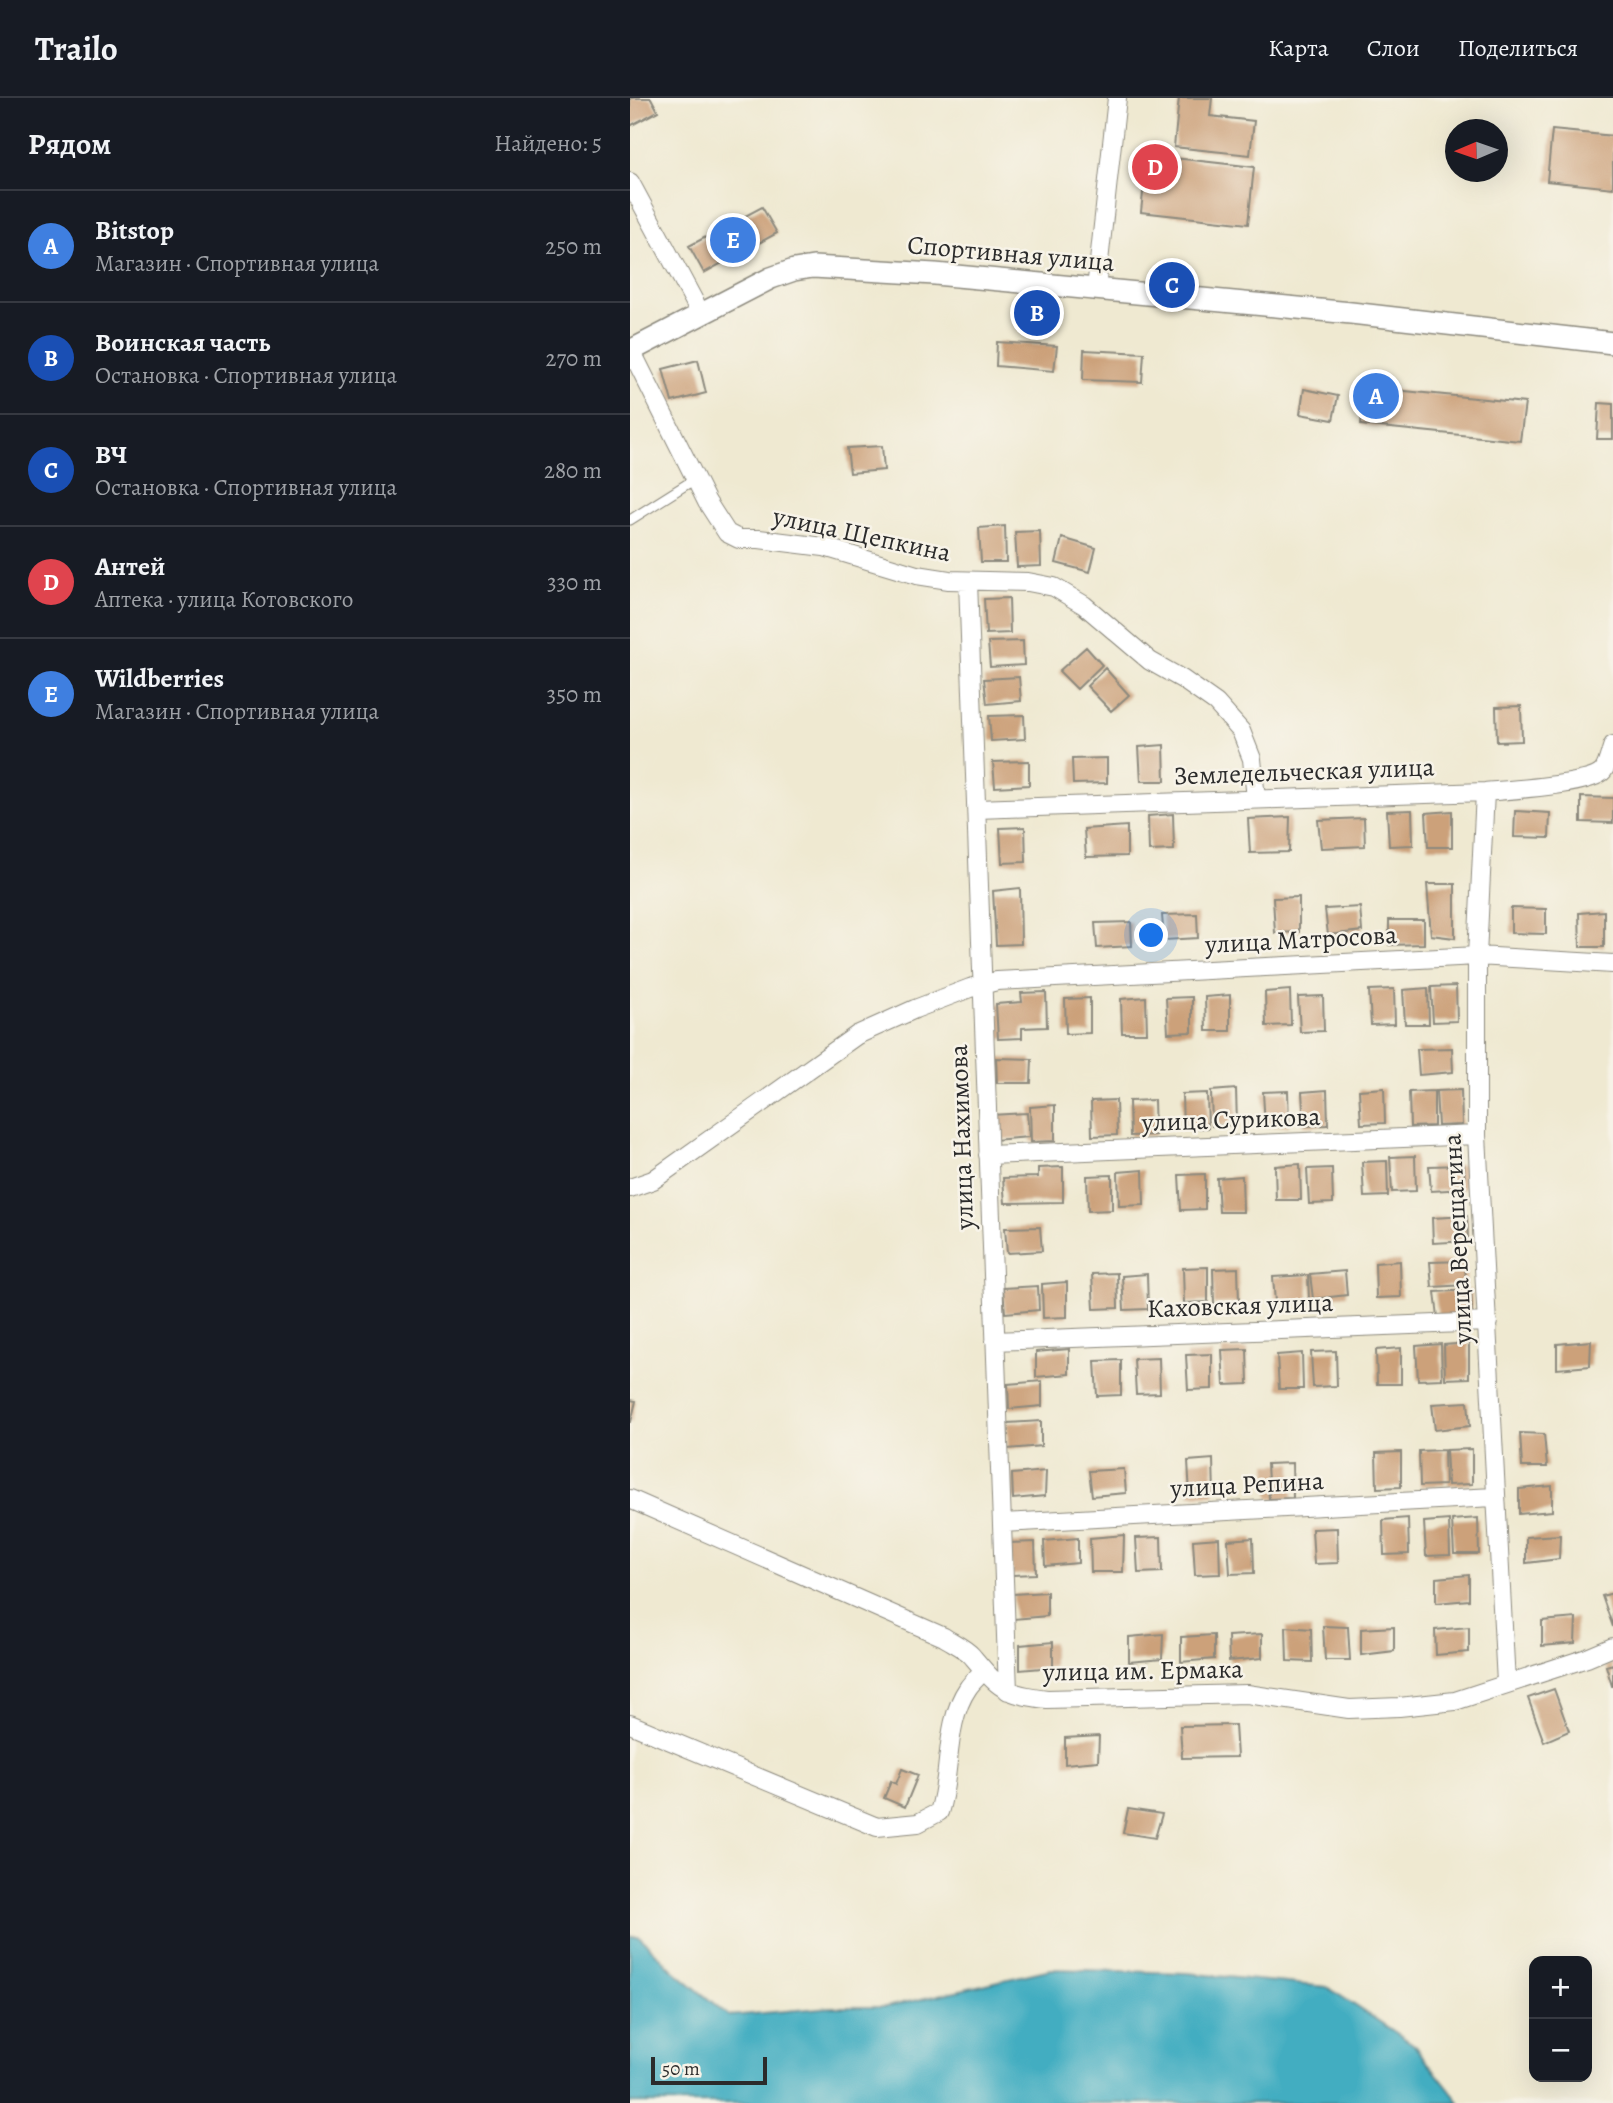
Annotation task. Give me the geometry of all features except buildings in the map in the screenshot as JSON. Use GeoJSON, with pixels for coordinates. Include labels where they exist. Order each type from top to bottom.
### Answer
{"type":"FeatureCollection","features":[{"type":"Feature","properties":{"kind":"street"},"geometry":{"type":"LineString","coordinates":[[1096,289],[1117,98]]}},
{"type":"Feature","properties":{"kind":"street"},"geometry":{"type":"LineString","coordinates":[[630,182],[701,314]]}},
{"type":"Feature","properties":{"kind":"street","name":"Спортивная улица"},"geometry":{"type":"LineString","coordinates":[[631,350],[771,278],[813,267],[935,274],[1351,313],[1613,343]]}},
{"type":"Feature","properties":{"kind":"street","name":"улица Щепкина"},"geometry":{"type":"LineString","coordinates":[[631,350],[707,502],[727,533],[739,539],[824,547],[917,575],[968,581],[1028,582],[1054,587],[1084,605],[1150,661],[1182,678],[1216,704],[1241,731],[1252,759],[1256,799]]}},
{"type":"Feature","properties":{"kind":"street","name":"улица Нахимова"},"geometry":{"type":"LineString","coordinates":[[968,581],[1008,1691]]}},
{"type":"Feature","properties":{"kind":"street","name":"Земледельческая улица"},"geometry":{"type":"LineString","coordinates":[[977,809],[1485,792],[1537,787],[1592,778],[1603,771],[1613,745]]}},
{"type":"Feature","properties":{"kind":"street","name":"улица Верещагина"},"geometry":{"type":"LineString","coordinates":[[1485,792],[1477,956],[1477,1135],[1488,1322],[1494,1497],[1506,1683]]}},
{"type":"Feature","properties":{"kind":"street","name":"улица Матросова"},"geometry":{"type":"LineString","coordinates":[[630,1188],[653,1180],[857,1035],[915,1009],[997,981],[1477,956],[1613,964]]}},
{"type":"Feature","properties":{"kind":"street","name":"улица Сурикова"},"geometry":{"type":"LineString","coordinates":[[988,1155],[1477,1135]]}},
{"type":"Feature","properties":{"kind":"street","name":"Каховская улица"},"geometry":{"type":"LineString","coordinates":[[995,1341],[1488,1322]]}},
{"type":"Feature","properties":{"kind":"street","name":"улица Репина"},"geometry":{"type":"LineString","coordinates":[[1002,1523],[1494,1497]]}},
{"type":"Feature","properties":{"kind":"street","name":"улица им. Ермака"},"geometry":{"type":"LineString","coordinates":[[630,1499],[944,1637],[971,1655],[992,1681],[1008,1691],[1027,1697],[1046,1699],[1247,1693],[1349,1709],[1455,1701],[1613,1647]]}},
{"type":"Feature","properties":{"kind":"street"},"geometry":{"type":"LineString","coordinates":[[630,1724],[877,1826],[918,1823],[939,1812],[960,1705],[968,1688],[983,1671]]}},
{"type":"Feature","properties":{"kind":"lane"},"geometry":{"type":"LineString","coordinates":[[630,520],[695,479]]}},
{"type":"Feature","properties":{"kind":"water"},"geometry":{"type":"Polygon","coordinates":[[[630,1936],[639,1936],[673,1970],[729,2016],[832,2007],[887,2007],[1051,1969],[1187,1973],[1327,1987],[1413,2044],[1460,2103],[630,2103],[630,1936]]]}},
{"type":"Feature","properties":{"kind":"place","name":"Антей"},"geometry":{"type":"Point","coordinates":[1155,167]}},
{"type":"Feature","properties":{"kind":"place","name":"Wildberries"},"geometry":{"type":"Point","coordinates":[733,240]}},
{"type":"Feature","properties":{"kind":"place","name":"ВЧ"},"geometry":{"type":"Point","coordinates":[1172,285]}},
{"type":"Feature","properties":{"kind":"place","name":"Воинская часть"},"geometry":{"type":"Point","coordinates":[1037,313]}},
{"type":"Feature","properties":{"kind":"place","name":"Bitstop"},"geometry":{"type":"Point","coordinates":[1376,396]}}]}
